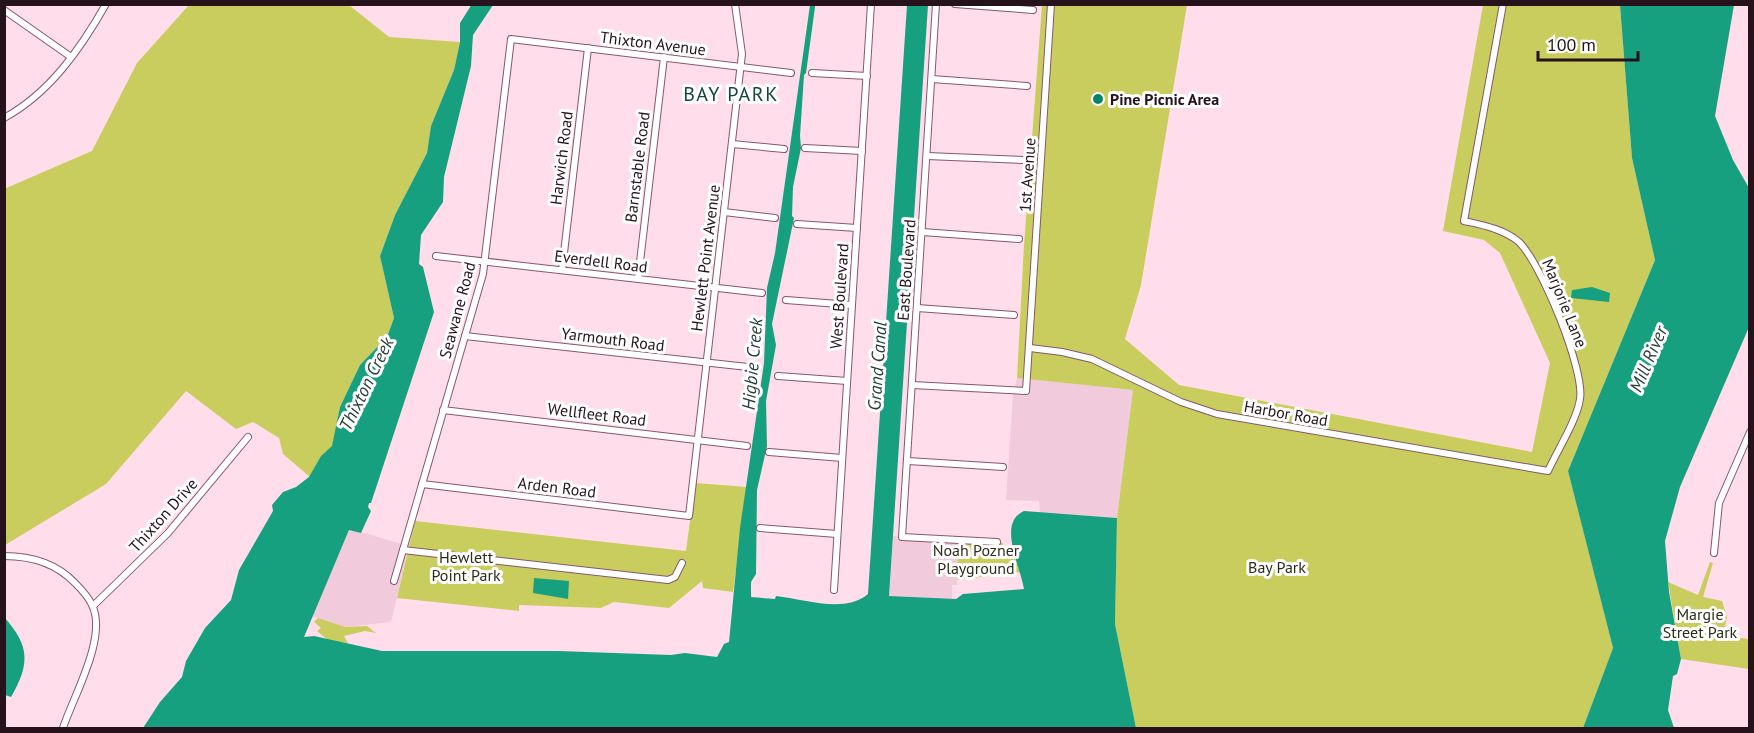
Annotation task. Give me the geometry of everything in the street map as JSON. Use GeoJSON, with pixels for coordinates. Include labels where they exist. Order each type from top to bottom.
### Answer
{"type":"FeatureCollection","features":[{"type":"Feature","properties":{"kind":"street"},"geometry":{"type":"LineString","coordinates":[[4,118],[47,87],[71,57],[106,4]]}},
{"type":"Feature","properties":{"kind":"street","name":"Hewlett Point Avenue"},"geometry":{"type":"LineString","coordinates":[[689,516],[740,66],[742,43],[735,4]]}},
{"type":"Feature","properties":{"kind":"street","name":"West Boulevard"},"geometry":{"type":"LineString","coordinates":[[834,590],[871,4]]}},
{"type":"Feature","properties":{"kind":"street","name":"East Boulevard"},"geometry":{"type":"LineString","coordinates":[[936,4],[902,537],[997,542]]}},
{"type":"Feature","properties":{"kind":"street"},"geometry":{"type":"LineString","coordinates":[[955,4],[1033,10]]}},
{"type":"Feature","properties":{"kind":"street","name":"1st Avenue"},"geometry":{"type":"LineString","coordinates":[[912,385],[1026,391],[1051,4]]}},
{"type":"Feature","properties":{"kind":"street","name":"Marjorie Lane"},"geometry":{"type":"LineString","coordinates":[[1503,4],[1464,220],[1508,235],[1529,252],[1544,278],[1576,364],[1580,380],[1580,400],[1548,471]]}},
{"type":"Feature","properties":{"kind":"street"},"geometry":{"type":"LineString","coordinates":[[4,10],[71,57]]}},
{"type":"Feature","properties":{"kind":"street","name":"Thixton Avenue"},"geometry":{"type":"LineString","coordinates":[[512,39],[791,73]]}},
{"type":"Feature","properties":{"kind":"street","name":"Seawane Road"},"geometry":{"type":"LineString","coordinates":[[394,581],[465,336],[484,261],[512,39]]}},
{"type":"Feature","properties":{"kind":"street","name":"Harwich Road"},"geometry":{"type":"LineString","coordinates":[[562,270],[588,48]]}},
{"type":"Feature","properties":{"kind":"street","name":"Barnstable Road"},"geometry":{"type":"LineString","coordinates":[[638,279],[664,57]]}},
{"type":"Feature","properties":{"kind":"street"},"geometry":{"type":"LineString","coordinates":[[812,73],[867,76]]}},
{"type":"Feature","properties":{"kind":"street"},"geometry":{"type":"LineString","coordinates":[[932,80],[1027,86]]}},
{"type":"Feature","properties":{"kind":"street"},"geometry":{"type":"LineString","coordinates":[[732,144],[784,149]]}},
{"type":"Feature","properties":{"kind":"street"},"geometry":{"type":"LineString","coordinates":[[805,148],[862,151]]}},
{"type":"Feature","properties":{"kind":"street"},"geometry":{"type":"LineString","coordinates":[[927,156],[1024,160]]}},
{"type":"Feature","properties":{"kind":"street"},"geometry":{"type":"LineString","coordinates":[[724,212],[775,218]]}},
{"type":"Feature","properties":{"kind":"street"},"geometry":{"type":"LineString","coordinates":[[797,224],[857,228]]}},
{"type":"Feature","properties":{"kind":"street"},"geometry":{"type":"LineString","coordinates":[[922,232],[1019,238]]}},
{"type":"Feature","properties":{"kind":"street","name":"Everdell Road"},"geometry":{"type":"LineString","coordinates":[[436,256],[762,293]]}},
{"type":"Feature","properties":{"kind":"street"},"geometry":{"type":"LineString","coordinates":[[786,300],[852,304]]}},
{"type":"Feature","properties":{"kind":"street"},"geometry":{"type":"LineString","coordinates":[[917,308],[1014,315]]}},
{"type":"Feature","properties":{"kind":"street","name":"Yarmouth Road"},"geometry":{"type":"LineString","coordinates":[[465,336],[757,368]]}},
{"type":"Feature","properties":{"kind":"street","name":"Harbor Road"},"geometry":{"type":"LineString","coordinates":[[1030,348],[1092,359],[1181,402],[1217,414],[1548,471]]}},
{"type":"Feature","properties":{"kind":"street"},"geometry":{"type":"LineString","coordinates":[[778,376],[847,381]]}},
{"type":"Feature","properties":{"kind":"street","name":"Wellfleet Road"},"geometry":{"type":"LineString","coordinates":[[443,410],[747,446]]}},
{"type":"Feature","properties":{"kind":"street"},"geometry":{"type":"LineString","coordinates":[[1714,553],[1719,503],[1748,441],[1749,432]]}},
{"type":"Feature","properties":{"kind":"street","name":"Thixton Drive"},"geometry":{"type":"LineString","coordinates":[[93,606],[168,533],[248,437]]}},
{"type":"Feature","properties":{"kind":"street"},"geometry":{"type":"LineString","coordinates":[[769,452],[842,458]]}},
{"type":"Feature","properties":{"kind":"street"},"geometry":{"type":"LineString","coordinates":[[908,461],[1004,467]]}},
{"type":"Feature","properties":{"kind":"street","name":"Arden Road"},"geometry":{"type":"LineString","coordinates":[[422,484],[689,516]]}},
{"type":"Feature","properties":{"kind":"street"},"geometry":{"type":"LineString","coordinates":[[760,528],[837,534]]}},
{"type":"Feature","properties":{"kind":"street"},"geometry":{"type":"LineString","coordinates":[[403,550],[668,580],[675,577],[682,563]]}},
{"type":"Feature","properties":{"kind":"street"},"geometry":{"type":"LineString","coordinates":[[4,556],[35,559],[58,569],[74,582],[93,606],[94,646],[63,729]]}},
{"type":"Feature","properties":{"kind":"shaded area"},"geometry":{"type":"Polygon","coordinates":[[[1017,378],[1133,390],[1117,518],[1040,513],[1039,501],[1006,500],[1013,394],[1017,378]]]}},
{"type":"Feature","properties":{"kind":"shaded area"},"geometry":{"type":"Polygon","coordinates":[[[350,529],[409,546],[391,622],[345,627],[311,616],[350,529]]]}},
{"type":"Feature","properties":{"kind":"shaded area"},"geometry":{"type":"Polygon","coordinates":[[[893,536],[958,540],[957,585],[952,585],[952,599],[889,596],[893,536]]]}},
{"type":"Feature","properties":{"kind":"green space"},"geometry":{"type":"Polygon","coordinates":[[[189,5],[349,5],[389,37],[460,42],[454,70],[431,126],[427,153],[395,215],[380,256],[394,318],[387,337],[360,365],[340,407],[333,446],[321,456],[310,477],[283,454],[279,438],[253,422],[236,429],[186,391],[106,484],[5,545],[4,189],[92,151],[137,63],[189,5]]]}},
{"type":"Feature","properties":{"kind":"green space","name":"Bay Park"},"geometry":{"type":"Polygon","coordinates":[[[1042,5],[1187,5],[1141,285],[1125,339],[1179,385],[1532,452],[1550,363],[1500,253],[1484,240],[1443,231],[1483,5],[1620,5],[1632,158],[1655,260],[1568,471],[1613,648],[1583,728],[1136,728],[1115,624],[1117,518],[1133,390],[1017,378],[1024,245],[1042,5]]]}},
{"type":"Feature","properties":{"kind":"green space","name":"Hewlett Point Park"},"geometry":{"type":"Polygon","coordinates":[[[695,483],[747,487],[733,592],[703,588],[702,581],[669,608],[614,602],[601,608],[519,605],[519,611],[397,598],[415,521],[686,551],[695,483]]]}},
{"type":"Feature","properties":{"kind":"green space","name":"Noah Pozner Playground"},"geometry":{"type":"Polygon","coordinates":[[[958,540],[1003,543],[1002,557],[1017,557],[1020,572],[957,580],[958,540]]]}},
{"type":"Feature","properties":{"kind":"green space","name":"Margie Street Park"},"geometry":{"type":"Polygon","coordinates":[[[1710,562],[1713,563],[1703,597],[1722,601],[1727,617],[1723,636],[1749,639],[1749,669],[1681,659],[1668,582],[1698,595],[1710,562]]]}},
{"type":"Feature","properties":{"kind":"green space"},"geometry":{"type":"Polygon","coordinates":[[[318,618],[345,627],[367,626],[376,633],[365,631],[344,636],[348,643],[329,641],[317,631],[321,628],[314,622],[318,618]]]}},
{"type":"Feature","properties":{"kind":"water","name":"Thixton Creek"},"geometry":{"type":"Polygon","coordinates":[[[472,4],[493,5],[473,35],[471,66],[444,177],[443,202],[421,235],[419,264],[423,267],[434,312],[371,503],[369,503],[368,507],[371,511],[361,533],[349,530],[304,637],[314,636],[382,651],[558,651],[671,655],[685,653],[717,657],[724,644],[729,642],[740,528],[764,363],[767,288],[775,253],[810,5],[815,5],[815,7],[804,75],[801,148],[793,187],[792,216],[794,218],[772,324],[776,345],[766,401],[767,446],[757,490],[756,574],[751,582],[751,597],[775,599],[776,596],[836,604],[859,600],[868,594],[907,5],[928,5],[889,596],[956,599],[963,594],[1024,589],[1012,546],[1012,525],[1016,517],[1024,511],[1117,518],[1115,624],[1136,728],[143,728],[160,702],[182,677],[186,661],[205,628],[231,600],[239,570],[273,511],[272,505],[283,492],[296,487],[309,477],[321,456],[332,446],[340,407],[360,365],[387,337],[394,318],[380,256],[395,215],[427,153],[431,126],[454,70],[460,42],[460,23],[472,4]]]}},
{"type":"Feature","properties":{"kind":"water","name":"Mill River"},"geometry":{"type":"Polygon","coordinates":[[[1620,5],[1734,5],[1715,116],[1733,160],[1749,188],[1749,327],[1680,487],[1665,541],[1669,592],[1681,659],[1677,674],[1673,676],[1668,710],[1674,728],[1583,728],[1613,648],[1568,471],[1655,260],[1632,158],[1620,5]]]}},
{"type":"Feature","properties":{"kind":"water"},"geometry":{"type":"Polygon","coordinates":[[[1592,287],[1610,293],[1609,302],[1571,298],[1572,290],[1592,287]]]}},
{"type":"Feature","properties":{"kind":"water"},"geometry":{"type":"Polygon","coordinates":[[[534,578],[569,581],[568,599],[533,593],[534,578]]]}},
{"type":"Feature","properties":{"kind":"water"},"geometry":{"type":"Polygon","coordinates":[[[4,617],[19,637],[24,655],[22,675],[11,697],[5,695],[4,617]]]}},
{"type":"Feature","properties":{"kind":"place","name":"Pine Picnic Area"},"geometry":{"type":"Point","coordinates":[1098,99]}},
{"type":"Feature","properties":{"kind":"district","name":"BAY PARK"},"geometry":{"type":"Point","coordinates":[731,94]}},
{"type":"Feature","properties":{"kind":"water label","name":"Higbie Creek"},"geometry":{"type":"Point","coordinates":[752,364]}},
{"type":"Feature","properties":{"kind":"water label","name":"Grand Canal"},"geometry":{"type":"Point","coordinates":[877,366]}}]}
